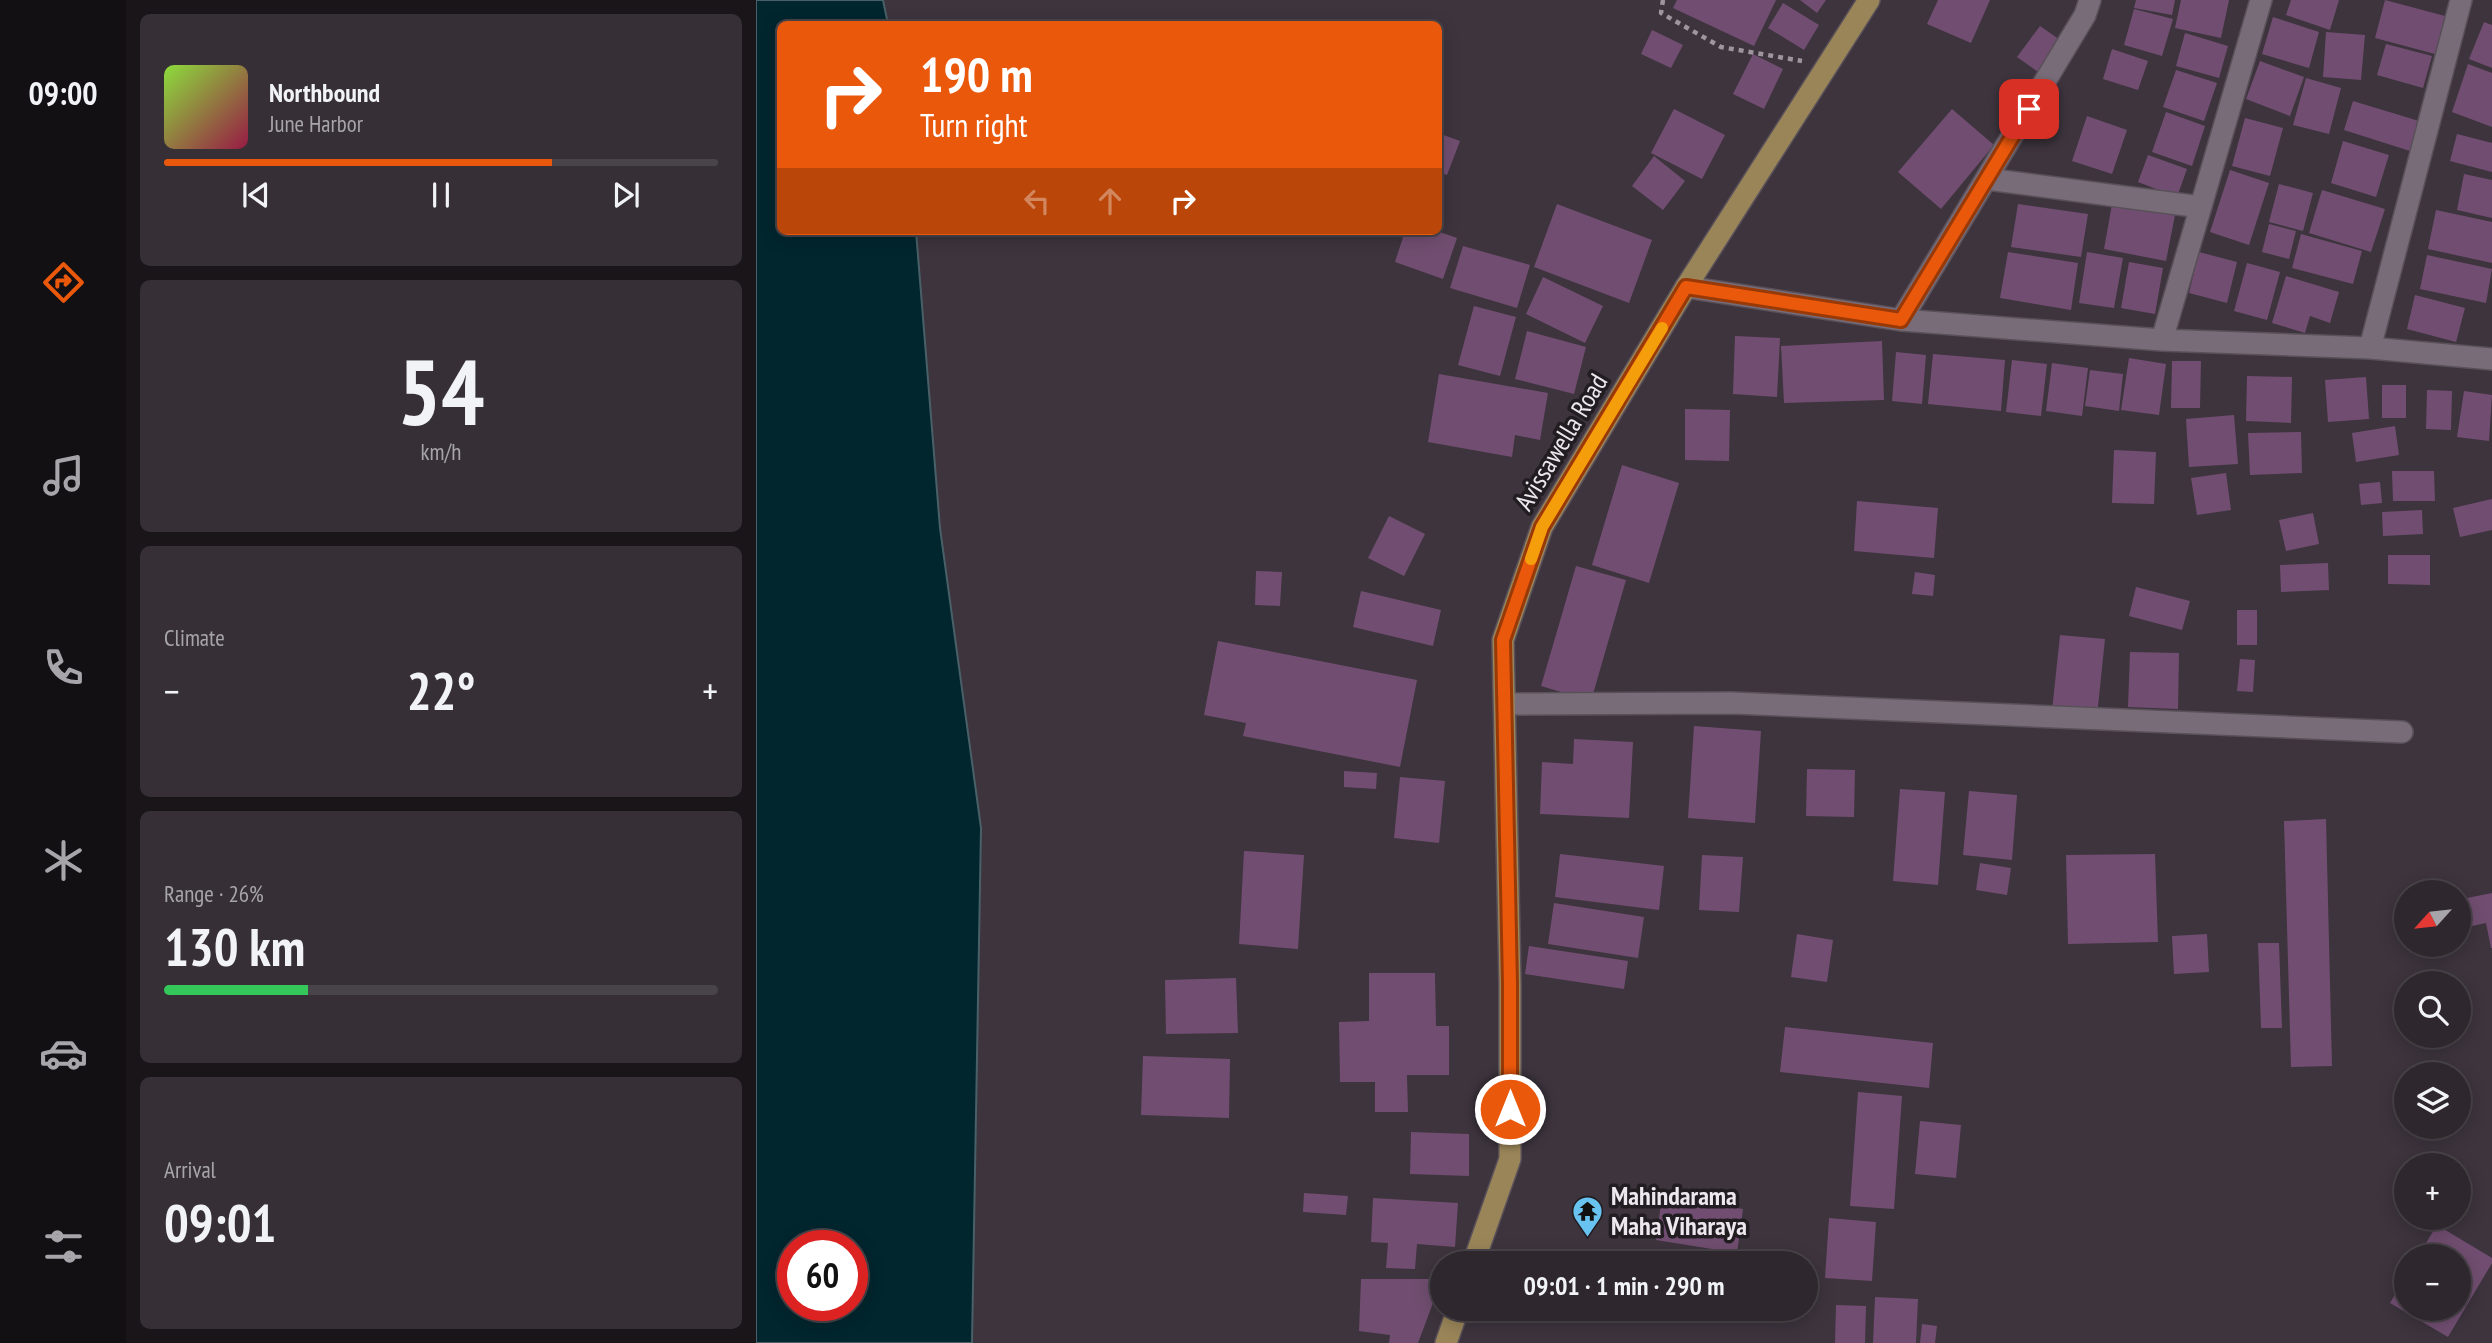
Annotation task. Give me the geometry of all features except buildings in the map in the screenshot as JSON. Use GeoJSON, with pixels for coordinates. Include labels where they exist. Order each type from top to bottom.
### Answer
{"type":"FeatureCollection","features":[{"type":"Feature","properties":{"kind":"main road","name":"Avissawella Road"},"geometry":{"type":"LineString","coordinates":[[1478,1251],[1510,1158],[1510,984],[1503,640],[1542,527],[1686,287],[1869,0]]}},
{"type":"Feature","properties":{"kind":"main road"},"geometry":{"type":"LineString","coordinates":[[1447,1343],[1454,1321]]}},
{"type":"Feature","properties":{"kind":"street"},"geometry":{"type":"LineString","coordinates":[[1901,320],[2085,15],[2090,0]]}},
{"type":"Feature","properties":{"kind":"street"},"geometry":{"type":"LineString","coordinates":[[2162,340],[2261,0]]}},
{"type":"Feature","properties":{"kind":"street"},"geometry":{"type":"LineString","coordinates":[[2370,348],[2461,0]]}},
{"type":"Feature","properties":{"kind":"street"},"geometry":{"type":"LineString","coordinates":[[1987,179],[2201,207]]}},
{"type":"Feature","properties":{"kind":"street"},"geometry":{"type":"LineString","coordinates":[[1686,287],[1901,320],[2162,340],[2370,348],[2492,359]]}},
{"type":"Feature","properties":{"kind":"street"},"geometry":{"type":"LineString","coordinates":[[1505,704],[1732,703],[2402,732]]}},
{"type":"Feature","properties":{"kind":"path"},"geometry":{"type":"LineString","coordinates":[[1663,0],[1661,13],[1721,47],[1826,65]]}},
{"type":"Feature","properties":{"kind":"water"},"geometry":{"type":"Polygon","coordinates":[[[756,0],[883,0],[887,21],[777,21],[777,235],[916,235],[940,528],[981,828],[972,1343],[756,1343],[756,0]]]}},
{"type":"Feature","properties":{"kind":"slow traffic"},"geometry":{"type":"LineString","coordinates":[[1531,559],[1542,527],[1662,328]]}},
{"type":"Feature","properties":{"kind":"place","name":"Mahindarama Maha Viharaya"},"geometry":{"type":"Point","coordinates":[1588,1238]}},
{"type":"Feature","properties":{"kind":"route"},"geometry":{"type":"LineString","coordinates":[[1510,1109],[1503,640],[1542,527],[1686,287],[1901,320],[2029,109]]}}]}
